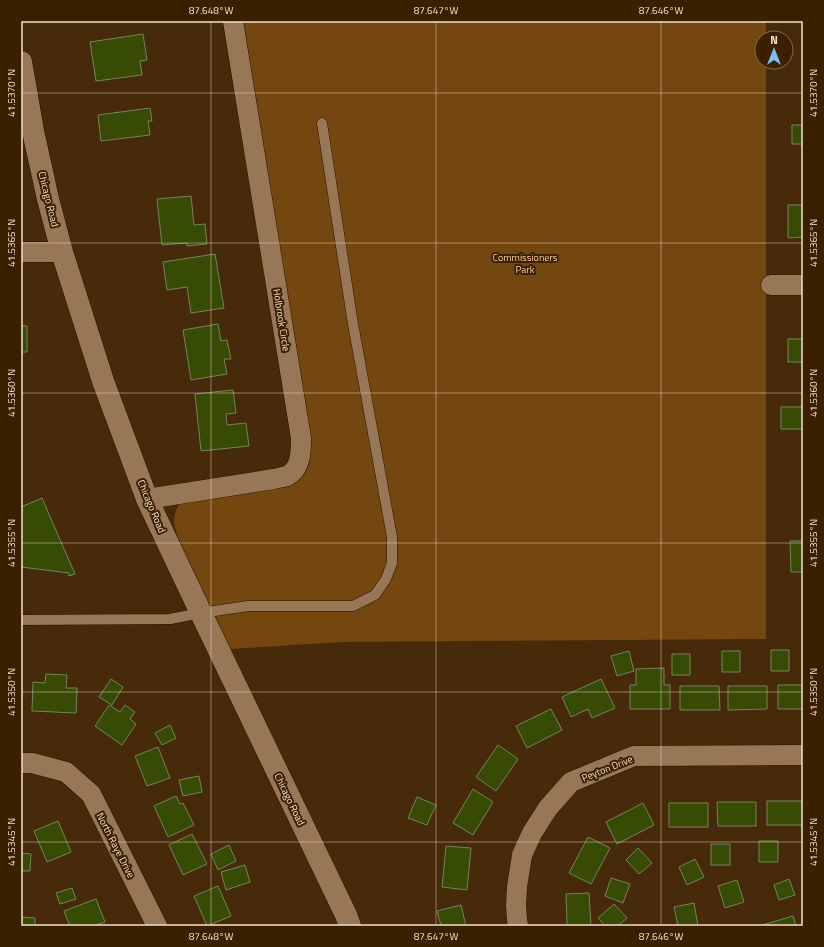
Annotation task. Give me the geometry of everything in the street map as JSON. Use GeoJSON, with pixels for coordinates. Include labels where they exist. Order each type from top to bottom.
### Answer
{"type":"FeatureCollection","features":[{"type":"Feature","properties":{"kind":"street","name":"Holbrook Circle"},"geometry":{"type":"LineString","coordinates":[[147,499],[286,476],[294,470],[299,462],[302,452],[302,438],[233,21]]}},
{"type":"Feature","properties":{"kind":"street","name":"Chicago Road"},"geometry":{"type":"LineString","coordinates":[[21,62],[35,139],[48,199],[62,252],[103,381],[147,499],[350,926]]}},
{"type":"Feature","properties":{"kind":"street"},"geometry":{"type":"LineString","coordinates":[[21,252],[62,252]]}},
{"type":"Feature","properties":{"kind":"street"},"geometry":{"type":"LineString","coordinates":[[771,286],[803,285]]}},
{"type":"Feature","properties":{"kind":"street","name":"Peyton Drive"},"geometry":{"type":"LineString","coordinates":[[518,926],[516,906],[517,887],[522,855],[532,833],[548,808],[571,782],[634,756],[803,755]]}},
{"type":"Feature","properties":{"kind":"street","name":"North Raye Drive"},"geometry":{"type":"LineString","coordinates":[[21,763],[32,763],[66,772],[91,794],[157,926]]}},
{"type":"Feature","properties":{"kind":"lane"},"geometry":{"type":"LineString","coordinates":[[21,620],[170,619],[248,606],[353,606],[375,595],[386,578],[392,563],[392,537],[353,324],[322,123]]}},
{"type":"Feature","properties":{"kind":"green space","name":"Commissioners Park"},"geometry":{"type":"Polygon","coordinates":[[[242,21],[766,21],[766,30],[754,30],[754,70],[766,70],[766,639],[342,642],[230,649],[179,540],[174,521],[175,513],[180,503],[294,481],[307,469],[310,461],[310,438],[242,21]]]}},
{"type":"Feature","properties":{"kind":"building"},"geometry":{"type":"Polygon","coordinates":[[[143,34],[147,60],[140,61],[142,75],[96,81],[90,42],[143,34]]]}},
{"type":"Feature","properties":{"kind":"building"},"geometry":{"type":"Polygon","coordinates":[[[150,108],[152,121],[148,121],[150,135],[101,141],[98,115],[150,108]]]}},
{"type":"Feature","properties":{"kind":"building"},"geometry":{"type":"Polygon","coordinates":[[[792,125],[803,125],[803,144],[792,144],[792,125]]]}},
{"type":"Feature","properties":{"kind":"building"},"geometry":{"type":"Polygon","coordinates":[[[191,196],[194,225],[205,224],[207,244],[187,246],[187,243],[162,245],[157,199],[191,196]]]}},
{"type":"Feature","properties":{"kind":"building"},"geometry":{"type":"Polygon","coordinates":[[[788,205],[803,205],[803,237],[788,238],[788,205]]]}},
{"type":"Feature","properties":{"kind":"building"},"geometry":{"type":"Polygon","coordinates":[[[215,254],[224,308],[191,313],[187,287],[167,290],[163,262],[215,254]]]}},
{"type":"Feature","properties":{"kind":"building"},"geometry":{"type":"Polygon","coordinates":[[[218,324],[221,341],[227,340],[231,359],[224,359],[227,374],[191,380],[183,330],[218,324]]]}},
{"type":"Feature","properties":{"kind":"building"},"geometry":{"type":"Polygon","coordinates":[[[21,326],[27,326],[27,352],[21,352],[21,326]]]}},
{"type":"Feature","properties":{"kind":"building"},"geometry":{"type":"Polygon","coordinates":[[[788,339],[803,339],[803,362],[788,362],[788,339]]]}},
{"type":"Feature","properties":{"kind":"building"},"geometry":{"type":"Polygon","coordinates":[[[233,390],[236,413],[226,414],[227,425],[246,423],[249,446],[201,451],[195,394],[233,390]]]}},
{"type":"Feature","properties":{"kind":"building"},"geometry":{"type":"Polygon","coordinates":[[[781,407],[803,407],[803,429],[781,429],[781,407]]]}},
{"type":"Feature","properties":{"kind":"building"},"geometry":{"type":"Polygon","coordinates":[[[42,498],[75,574],[69,576],[69,573],[21,567],[21,507],[42,498]]]}},
{"type":"Feature","properties":{"kind":"building"},"geometry":{"type":"Polygon","coordinates":[[[790,541],[803,541],[803,572],[791,572],[790,541]]]}},
{"type":"Feature","properties":{"kind":"building"},"geometry":{"type":"Polygon","coordinates":[[[771,650],[789,650],[789,671],[771,671],[771,650]]]}},
{"type":"Feature","properties":{"kind":"building"},"geometry":{"type":"Polygon","coordinates":[[[629,651],[634,671],[617,676],[611,656],[629,651]]]}},
{"type":"Feature","properties":{"kind":"building"},"geometry":{"type":"Polygon","coordinates":[[[722,651],[740,651],[740,672],[722,672],[722,651]]]}},
{"type":"Feature","properties":{"kind":"building"},"geometry":{"type":"Polygon","coordinates":[[[672,654],[690,654],[690,675],[672,675],[672,654]]]}},
{"type":"Feature","properties":{"kind":"building"},"geometry":{"type":"Polygon","coordinates":[[[664,668],[664,685],[670,685],[670,709],[630,709],[630,685],[636,685],[636,669],[664,668]]]}},
{"type":"Feature","properties":{"kind":"building"},"geometry":{"type":"Polygon","coordinates":[[[46,674],[67,675],[66,688],[77,688],[76,713],[32,711],[33,682],[45,683],[46,674]]]}},
{"type":"Feature","properties":{"kind":"building"},"geometry":{"type":"Polygon","coordinates":[[[111,679],[123,687],[112,705],[99,697],[111,679]]]}},
{"type":"Feature","properties":{"kind":"building"},"geometry":{"type":"Polygon","coordinates":[[[601,679],[615,708],[592,718],[588,709],[571,717],[562,697],[601,679]]]}},
{"type":"Feature","properties":{"kind":"building"},"geometry":{"type":"Polygon","coordinates":[[[778,685],[803,685],[803,709],[778,709],[778,685]]]}},
{"type":"Feature","properties":{"kind":"building"},"geometry":{"type":"Polygon","coordinates":[[[680,686],[719,686],[720,710],[680,710],[680,686]]]}},
{"type":"Feature","properties":{"kind":"building"},"geometry":{"type":"Polygon","coordinates":[[[728,686],[767,686],[767,709],[728,710],[728,686]]]}},
{"type":"Feature","properties":{"kind":"building"},"geometry":{"type":"Polygon","coordinates":[[[109,705],[120,712],[125,705],[135,712],[130,719],[136,724],[122,745],[95,726],[109,705]]]}},
{"type":"Feature","properties":{"kind":"building"},"geometry":{"type":"Polygon","coordinates":[[[551,709],[562,730],[527,748],[516,726],[551,709]]]}},
{"type":"Feature","properties":{"kind":"building"},"geometry":{"type":"Polygon","coordinates":[[[170,725],[176,738],[162,745],[155,733],[170,725]]]}},
{"type":"Feature","properties":{"kind":"building"},"geometry":{"type":"Polygon","coordinates":[[[498,745],[518,759],[496,791],[476,777],[498,745]]]}},
{"type":"Feature","properties":{"kind":"building"},"geometry":{"type":"Polygon","coordinates":[[[158,747],[170,778],[147,786],[135,756],[158,747]]]}},
{"type":"Feature","properties":{"kind":"building"},"geometry":{"type":"Polygon","coordinates":[[[199,776],[202,792],[183,796],[179,780],[199,776]]]}},
{"type":"Feature","properties":{"kind":"building"},"geometry":{"type":"Polygon","coordinates":[[[473,789],[493,802],[473,835],[453,823],[473,789]]]}},
{"type":"Feature","properties":{"kind":"building"},"geometry":{"type":"Polygon","coordinates":[[[176,796],[180,804],[183,803],[194,825],[168,837],[154,806],[176,796]]]}},
{"type":"Feature","properties":{"kind":"building"},"geometry":{"type":"Polygon","coordinates":[[[417,797],[436,805],[427,825],[408,818],[417,797]]]}},
{"type":"Feature","properties":{"kind":"building"},"geometry":{"type":"Polygon","coordinates":[[[767,801],[803,801],[803,825],[767,825],[767,801]]]}},
{"type":"Feature","properties":{"kind":"building"},"geometry":{"type":"Polygon","coordinates":[[[717,802],[756,802],[756,826],[718,826],[717,802]]]}},
{"type":"Feature","properties":{"kind":"building"},"geometry":{"type":"Polygon","coordinates":[[[643,803],[654,825],[617,844],[606,822],[643,803]]]}},
{"type":"Feature","properties":{"kind":"building"},"geometry":{"type":"Polygon","coordinates":[[[669,803],[708,803],[708,827],[669,827],[669,803]]]}},
{"type":"Feature","properties":{"kind":"building"},"geometry":{"type":"Polygon","coordinates":[[[58,821],[71,852],[47,862],[34,831],[58,821]]]}},
{"type":"Feature","properties":{"kind":"building"},"geometry":{"type":"Polygon","coordinates":[[[192,834],[207,864],[183,875],[169,845],[192,834]]]}},
{"type":"Feature","properties":{"kind":"building"},"geometry":{"type":"Polygon","coordinates":[[[588,837],[610,848],[591,884],[569,873],[588,837]]]}},
{"type":"Feature","properties":{"kind":"building"},"geometry":{"type":"Polygon","coordinates":[[[759,841],[778,841],[778,862],[759,862],[759,841]]]}},
{"type":"Feature","properties":{"kind":"building"},"geometry":{"type":"Polygon","coordinates":[[[711,844],[730,844],[730,865],[711,865],[711,844]]]}},
{"type":"Feature","properties":{"kind":"building"},"geometry":{"type":"Polygon","coordinates":[[[229,845],[236,861],[218,870],[211,854],[229,845]]]}},
{"type":"Feature","properties":{"kind":"building"},"geometry":{"type":"Polygon","coordinates":[[[446,846],[471,848],[467,890],[442,887],[446,846]]]}},
{"type":"Feature","properties":{"kind":"building"},"geometry":{"type":"Polygon","coordinates":[[[638,848],[652,863],[639,874],[626,860],[638,848]]]}},
{"type":"Feature","properties":{"kind":"building"},"geometry":{"type":"Polygon","coordinates":[[[21,853],[31,854],[30,871],[21,871],[21,853]]]}},
{"type":"Feature","properties":{"kind":"building"},"geometry":{"type":"Polygon","coordinates":[[[695,859],[704,877],[687,885],[679,867],[695,859]]]}},
{"type":"Feature","properties":{"kind":"building"},"geometry":{"type":"Polygon","coordinates":[[[245,865],[250,882],[226,890],[221,872],[245,865]]]}},
{"type":"Feature","properties":{"kind":"building"},"geometry":{"type":"Polygon","coordinates":[[[611,878],[630,884],[623,903],[605,896],[611,878]]]}},
{"type":"Feature","properties":{"kind":"building"},"geometry":{"type":"Polygon","coordinates":[[[789,879],[795,895],[779,900],[774,885],[789,879]]]}},
{"type":"Feature","properties":{"kind":"building"},"geometry":{"type":"Polygon","coordinates":[[[737,880],[744,902],[725,908],[718,886],[737,880]]]}},
{"type":"Feature","properties":{"kind":"building"},"geometry":{"type":"Polygon","coordinates":[[[218,886],[231,916],[207,926],[194,896],[218,886]]]}},
{"type":"Feature","properties":{"kind":"building"},"geometry":{"type":"Polygon","coordinates":[[[72,888],[76,899],[60,904],[56,893],[72,888]]]}},
{"type":"Feature","properties":{"kind":"building"},"geometry":{"type":"Polygon","coordinates":[[[589,893],[591,926],[567,926],[566,894],[589,893]]]}},
{"type":"Feature","properties":{"kind":"building"},"geometry":{"type":"Polygon","coordinates":[[[96,899],[105,922],[94,926],[70,926],[64,911],[96,899]]]}},
{"type":"Feature","properties":{"kind":"building"},"geometry":{"type":"Polygon","coordinates":[[[694,903],[698,926],[678,926],[674,907],[694,903]]]}},
{"type":"Feature","properties":{"kind":"building"},"geometry":{"type":"Polygon","coordinates":[[[614,904],[627,918],[618,926],[605,926],[598,918],[614,904]]]}},
{"type":"Feature","properties":{"kind":"building"},"geometry":{"type":"Polygon","coordinates":[[[461,905],[466,926],[441,926],[437,911],[461,905]]]}},
{"type":"Feature","properties":{"kind":"building"},"geometry":{"type":"Polygon","coordinates":[[[793,916],[796,926],[759,926],[793,916]]]}},
{"type":"Feature","properties":{"kind":"building"},"geometry":{"type":"Polygon","coordinates":[[[21,917],[35,918],[35,926],[21,926],[21,917]]]}}]}
